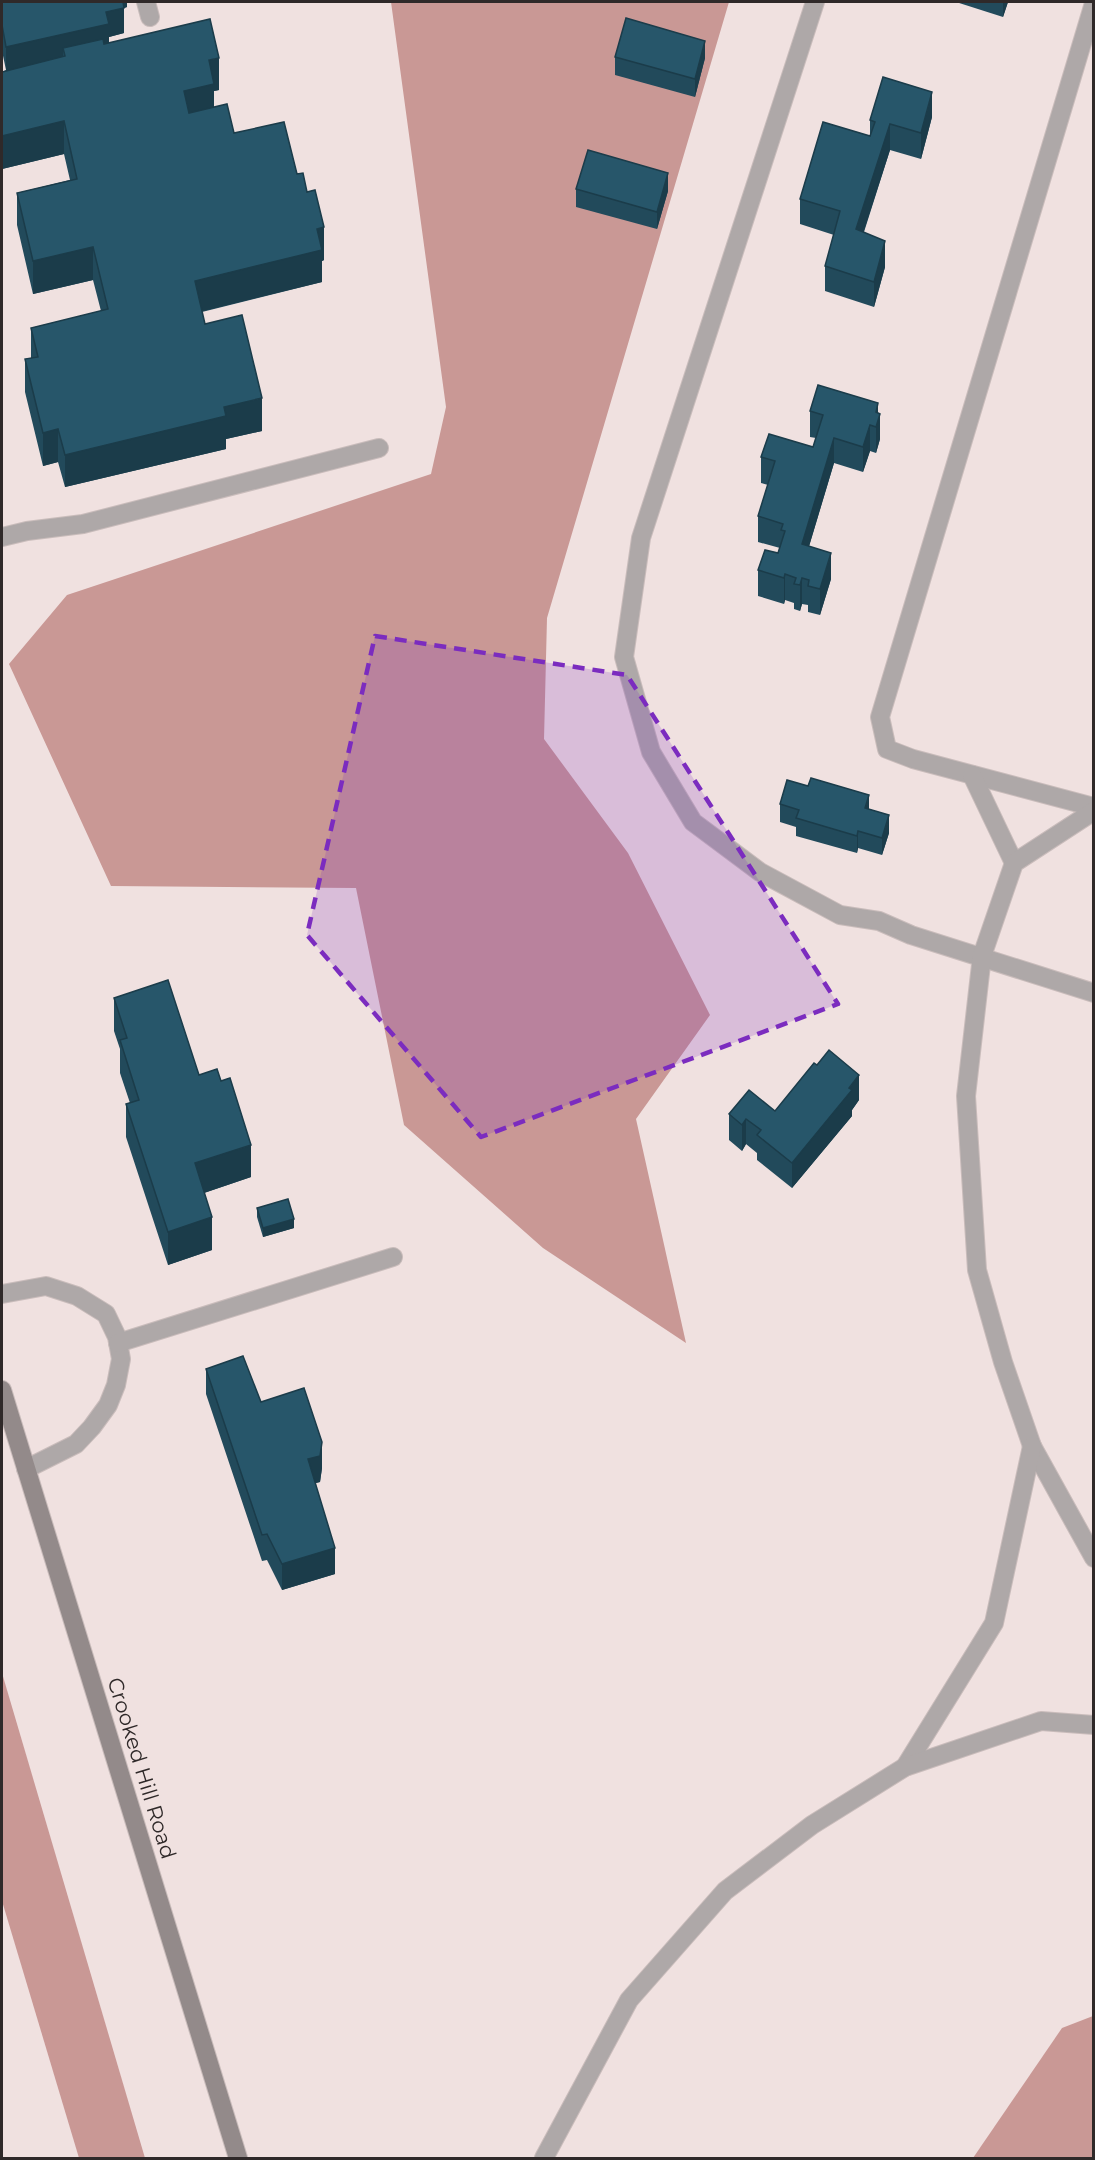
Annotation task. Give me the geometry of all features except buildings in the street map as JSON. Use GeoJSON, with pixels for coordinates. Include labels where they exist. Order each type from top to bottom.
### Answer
{"type":"FeatureCollection","features":[{"type":"Feature","properties":{"kind":"main road","name":"Crooked Hill Road"},"geometry":{"type":"LineString","coordinates":[[2,1390],[238,2158]]}},
{"type":"Feature","properties":{"kind":"lane"},"geometry":{"type":"LineString","coordinates":[[815,2],[641,538],[624,657],[651,753],[693,822],[759,872],[840,915],[879,921],[911,935],[1094,993]]}},
{"type":"Feature","properties":{"kind":"lane"},"geometry":{"type":"LineString","coordinates":[[1094,3],[880,717],[887,749],[1094,809]]}},
{"type":"Feature","properties":{"kind":"lane"},"geometry":{"type":"LineString","coordinates":[[2,537],[27,531],[83,524],[379,448]]}},
{"type":"Feature","properties":{"kind":"lane"},"geometry":{"type":"LineString","coordinates":[[972,775],[1014,863]]}},
{"type":"Feature","properties":{"kind":"lane"},"geometry":{"type":"LineString","coordinates":[[1094,809],[1014,863],[982,956],[966,1096],[977,1270],[1003,1362],[1032,1446],[1094,1558]]}},
{"type":"Feature","properties":{"kind":"lane"},"geometry":{"type":"LineString","coordinates":[[118,1343],[393,1257]]}},
{"type":"Feature","properties":{"kind":"lane"},"geometry":{"type":"LineString","coordinates":[[2,1294],[46,1286],[77,1296],[105,1314],[118,1343],[120,1359],[116,1385],[108,1405],[92,1427],[76,1444],[26,1469]]}},
{"type":"Feature","properties":{"kind":"lane"},"geometry":{"type":"LineString","coordinates":[[905,1767],[994,1623],[1032,1446]]}},
{"type":"Feature","properties":{"kind":"lane"},"geometry":{"type":"LineString","coordinates":[[544,2158],[629,2000],[725,1891],[812,1825],[905,1767],[1041,1721],[1094,1725]]}},
{"type":"Feature","properties":{"kind":"highlighted area"},"geometry":{"type":"Polygon","coordinates":[[[375,636],[627,675],[838,1004],[481,1137],[307,935],[375,636]]]}},
{"type":"Feature","properties":{"kind":"shaded area"},"geometry":{"type":"Polygon","coordinates":[[[391,2],[729,2],[547,618],[544,739],[628,853],[710,1015],[636,1119],[686,1343],[543,1248],[404,1125],[356,888],[111,886],[9,664],[67,595],[431,474],[446,407],[391,2]]]}},
{"type":"Feature","properties":{"kind":"shaded area"},"geometry":{"type":"Polygon","coordinates":[[[2,1673],[145,2158],[79,2158],[2,1901],[2,1673]]]}},
{"type":"Feature","properties":{"kind":"shaded area"},"geometry":{"type":"Polygon","coordinates":[[[1093,2016],[1093,2158],[973,2158],[1062,2028],[1093,2016]]]}}]}
